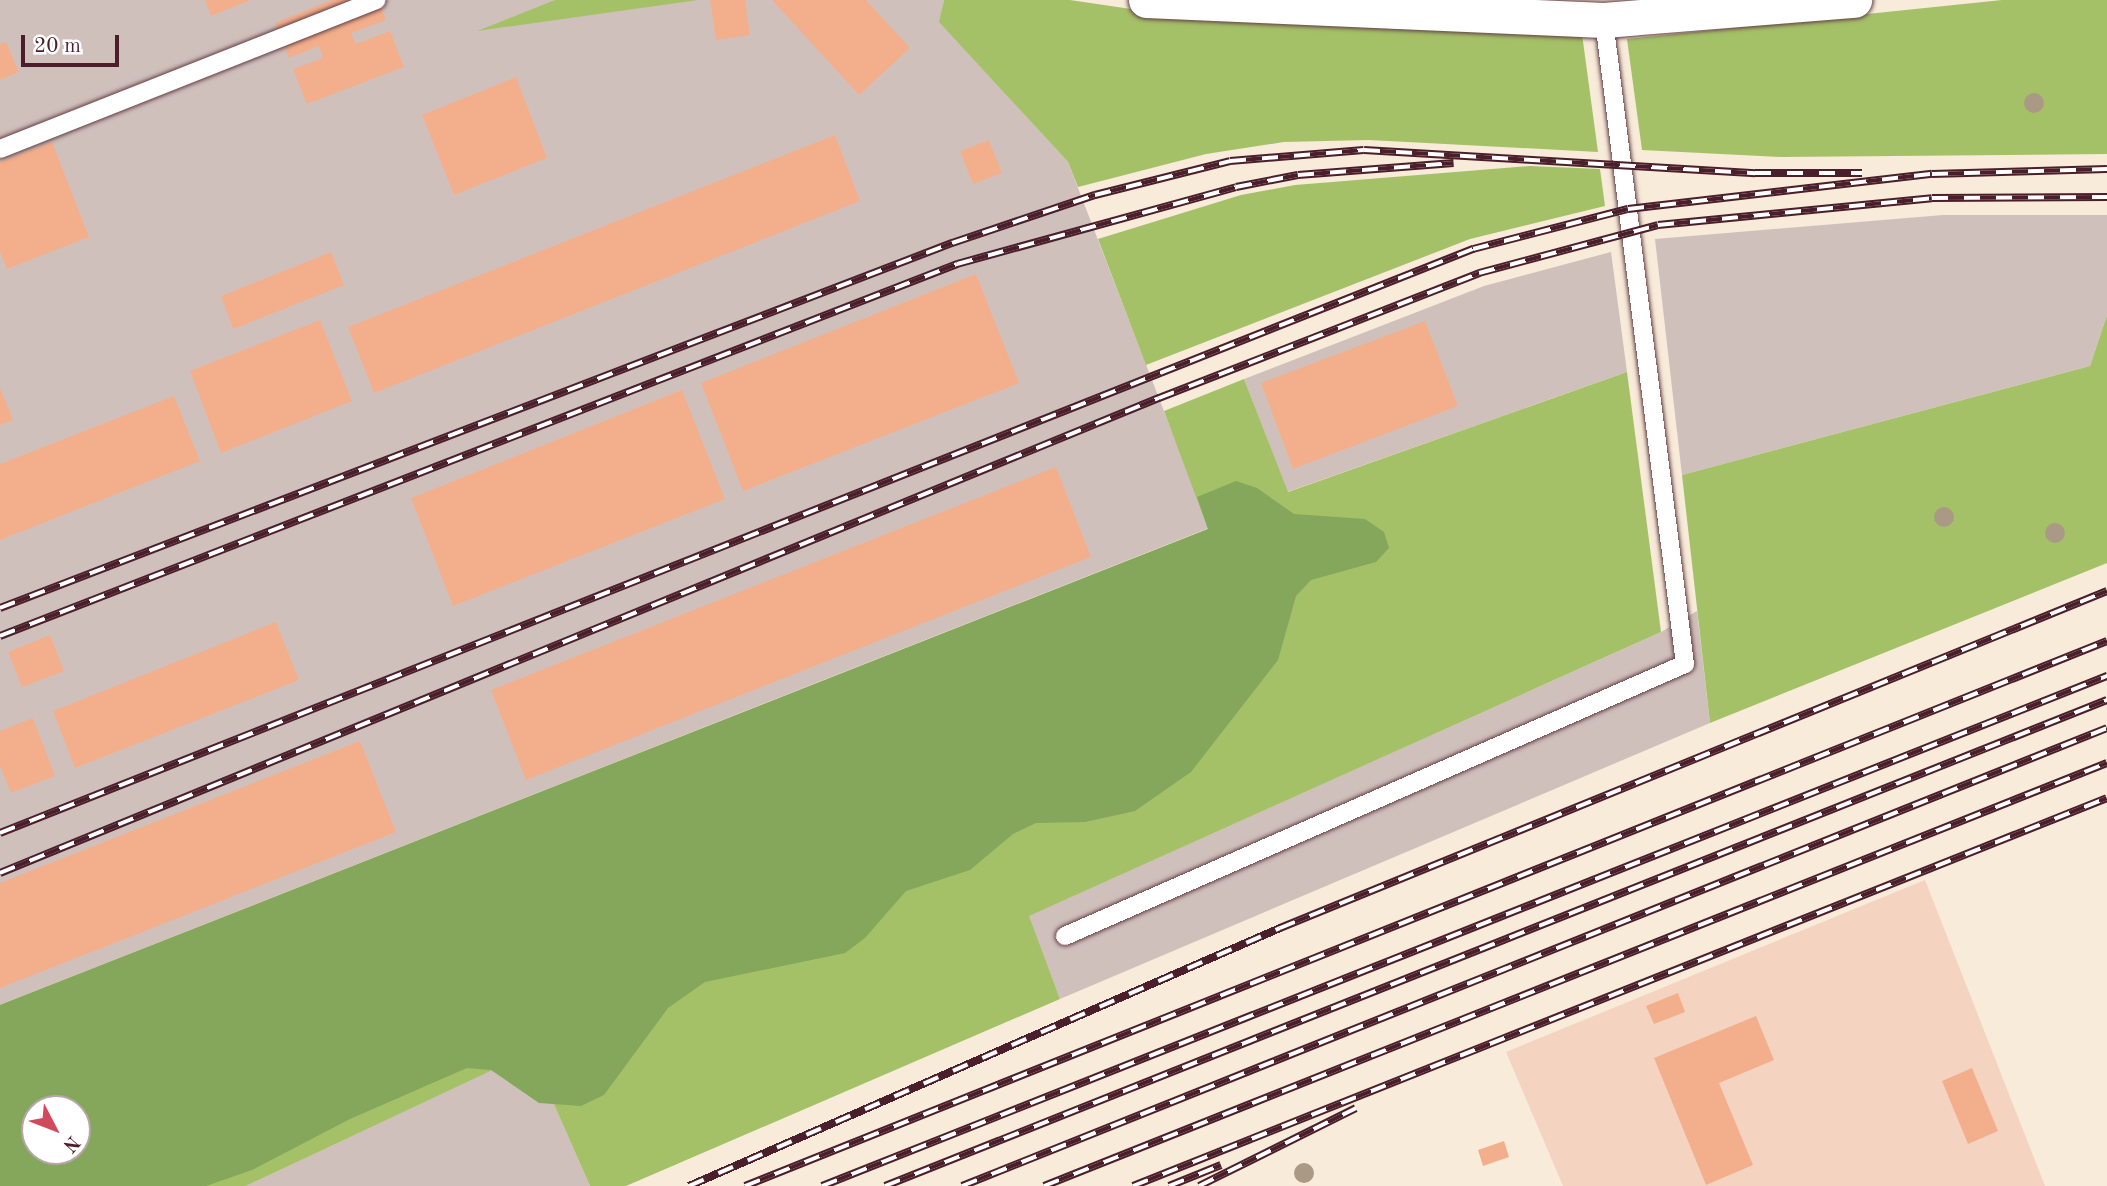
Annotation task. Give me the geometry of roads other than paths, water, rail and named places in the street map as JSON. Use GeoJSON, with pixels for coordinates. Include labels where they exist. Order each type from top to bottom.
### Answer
{"type":"FeatureCollection","features":[{"type":"Feature","properties":{"kind":"street"},"geometry":{"type":"LineString","coordinates":[[1146,0],[1604,20],[1854,0]]}},
{"type":"Feature","properties":{"kind":"lane"},"geometry":{"type":"LineString","coordinates":[[0,149],[377,0]]}},
{"type":"Feature","properties":{"kind":"lane"},"geometry":{"type":"LineString","coordinates":[[1065,936],[1685,664],[1604,20]]}},
{"type":"Feature","properties":{"kind":"railway"},"geometry":{"type":"LineString","coordinates":[[0,608],[952,243],[1095,195],[1230,161],[1364,150],[1755,173],[1862,173]]}},
{"type":"Feature","properties":{"kind":"railway"},"geometry":{"type":"LineString","coordinates":[[0,636],[957,264],[1236,187],[1298,175],[1454,163]]}},
{"type":"Feature","properties":{"kind":"railway"},"geometry":{"type":"LineString","coordinates":[[0,833],[1473,249],[1628,209],[1932,174],[2107,169]]}},
{"type":"Feature","properties":{"kind":"railway"},"geometry":{"type":"LineString","coordinates":[[0,873],[1159,398],[1479,273],[1658,225],[1932,198],[2107,197]]}},
{"type":"Feature","properties":{"kind":"railway"},"geometry":{"type":"LineString","coordinates":[[689,1186],[1280,928],[2107,591]]}},
{"type":"Feature","properties":{"kind":"railway"},"geometry":{"type":"LineString","coordinates":[[745,1186],[2107,641]]}},
{"type":"Feature","properties":{"kind":"railway"},"geometry":{"type":"LineString","coordinates":[[822,1186],[2107,676]]}},
{"type":"Feature","properties":{"kind":"railway"},"geometry":{"type":"LineString","coordinates":[[885,1186],[2107,700]]}},
{"type":"Feature","properties":{"kind":"railway"},"geometry":{"type":"LineString","coordinates":[[962,1186],[2107,728]]}},
{"type":"Feature","properties":{"kind":"railway"},"geometry":{"type":"LineString","coordinates":[[1044,1186],[2107,763]]}},
{"type":"Feature","properties":{"kind":"railway"},"geometry":{"type":"LineString","coordinates":[[1133,1186],[2107,798]]}},
{"type":"Feature","properties":{"kind":"railway"},"geometry":{"type":"LineString","coordinates":[[1199,1186],[1356,1108]]}},
{"type":"Feature","properties":{"kind":"railway"},"geometry":{"type":"LineString","coordinates":[[1169,1186],[1221,1165]]}}]}
